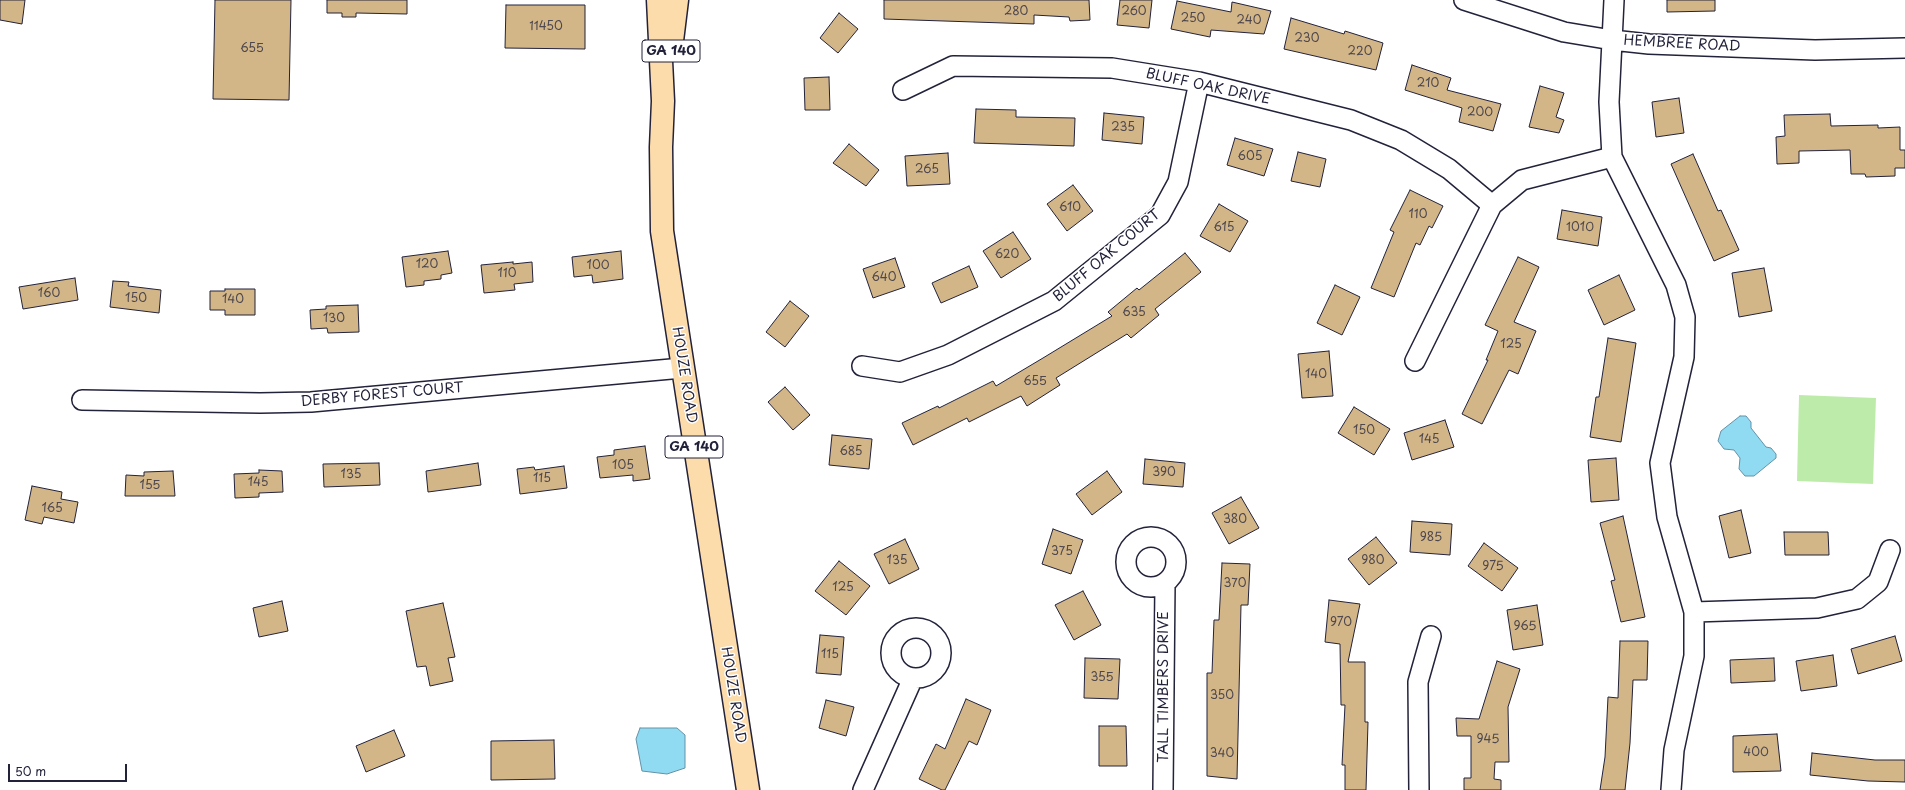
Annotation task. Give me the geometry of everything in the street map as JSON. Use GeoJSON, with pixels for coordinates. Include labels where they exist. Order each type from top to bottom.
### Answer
{"type":"FeatureCollection","features":[{"type":"Feature","properties":{"kind":"main road","name":"HOUZE ROAD"},"geometry":{"type":"LineString","coordinates":[[658,0],[663,101],[661,147],[662,230],[748,790]]}},
{"type":"Feature","properties":{"kind":"main road","name":"HOUZE ROAD"},"geometry":{"type":"LineString","coordinates":[[663,101],[669,67],[677,0]]}},
{"type":"Feature","properties":{"kind":"street","name":"HEMBREE ROAD"},"geometry":{"type":"LineString","coordinates":[[1464,0],[1564,32],[1612,40],[1649,44],[1815,50],[1905,48]]}},
{"type":"Feature","properties":{"kind":"street"},"geometry":{"type":"LineString","coordinates":[[1614,0],[1609,102],[1612,157],[1676,284],[1685,317],[1684,358],[1660,463],[1667,517],[1694,612],[1694,656],[1674,750],[1671,790]]}},
{"type":"Feature","properties":{"kind":"street","name":"BLUFF OAK DRIVE"},"geometry":{"type":"LineString","coordinates":[[903,90],[953,66],[1112,68],[1199,82],[1351,120],[1401,140],[1449,169],[1492,205]]}},
{"type":"Feature","properties":{"kind":"street","name":"BLUFF OAK COURT"},"geometry":{"type":"LineString","coordinates":[[862,366],[900,372],[948,355],[1054,301],[1160,215],[1178,182],[1199,82]]}},
{"type":"Feature","properties":{"kind":"street"},"geometry":{"type":"LineString","coordinates":[[1415,361],[1492,205],[1522,180],[1612,157]]}},
{"type":"Feature","properties":{"kind":"street","name":"DERBY FOREST COURT"},"geometry":{"type":"LineString","coordinates":[[82,400],[260,403],[311,402],[682,368]]}},
{"type":"Feature","properties":{"kind":"street"},"geometry":{"type":"LineString","coordinates":[[1694,612],[1816,608],[1857,599],[1878,582],[1890,550]]}},
{"type":"Feature","properties":{"kind":"street","name":"TALL TIMBERS DRIVE"},"geometry":{"type":"LineString","coordinates":[[1163,790],[1164,583]]}},
{"type":"Feature","properties":{"kind":"street"},"geometry":{"type":"LineString","coordinates":[[1418,790],[1418,682],[1431,636]]}},
{"type":"Feature","properties":{"kind":"street"},"geometry":{"type":"LineString","coordinates":[[864,790],[913,678]]}},
{"type":"Feature","properties":{"kind":"green space"},"geometry":{"type":"Polygon","coordinates":[[[1799,395],[1876,398],[1873,484],[1797,481],[1799,395]]]}},
{"type":"Feature","properties":{"kind":"water"},"geometry":{"type":"Polygon","coordinates":[[[1740,416],[1746,416],[1751,422],[1751,428],[1766,447],[1771,448],[1776,454],[1776,458],[1754,476],[1745,476],[1739,469],[1740,458],[1734,450],[1724,449],[1718,441],[1721,431],[1740,416]]]}},
{"type":"Feature","properties":{"kind":"water"},"geometry":{"type":"Polygon","coordinates":[[[640,728],[677,728],[685,735],[685,768],[667,774],[642,771],[636,739],[640,728]]]}},
{"type":"Feature","properties":{"kind":"building"},"geometry":{"type":"Polygon","coordinates":[[[0,0],[25,0],[22,24],[0,20],[0,0]]]}},
{"type":"Feature","properties":{"kind":"building"},"geometry":{"type":"Polygon","coordinates":[[[215,0],[291,0],[289,100],[213,99],[215,0]]]}},
{"type":"Feature","properties":{"kind":"building"},"geometry":{"type":"Polygon","coordinates":[[[327,0],[407,0],[407,14],[356,13],[356,17],[342,17],[342,13],[327,13],[327,0]]]}},
{"type":"Feature","properties":{"kind":"building"},"geometry":{"type":"Polygon","coordinates":[[[884,0],[1089,0],[1090,20],[1070,21],[1069,17],[1034,15],[1034,24],[884,19],[884,0]]]}},
{"type":"Feature","properties":{"kind":"building"},"geometry":{"type":"Polygon","coordinates":[[[1120,0],[1152,0],[1149,28],[1117,25],[1120,0]]]}},
{"type":"Feature","properties":{"kind":"building"},"geometry":{"type":"Polygon","coordinates":[[[1667,0],[1715,0],[1715,11],[1667,12],[1667,0]]]}},
{"type":"Feature","properties":{"kind":"building"},"geometry":{"type":"Polygon","coordinates":[[[1177,1],[1231,12],[1232,2],[1271,11],[1264,34],[1211,30],[1210,37],[1171,29],[1177,1]]]}},
{"type":"Feature","properties":{"kind":"building"},"geometry":{"type":"Polygon","coordinates":[[[506,5],[585,5],[585,49],[505,48],[506,5]]]}},
{"type":"Feature","properties":{"kind":"building"},"geometry":{"type":"Polygon","coordinates":[[[839,13],[858,29],[838,53],[820,38],[839,13]]]}},
{"type":"Feature","properties":{"kind":"building"},"geometry":{"type":"Polygon","coordinates":[[[1291,18],[1344,34],[1345,31],[1383,43],[1376,70],[1284,49],[1291,18]]]}},
{"type":"Feature","properties":{"kind":"building"},"geometry":{"type":"Polygon","coordinates":[[[1412,65],[1451,78],[1447,90],[1501,104],[1493,131],[1459,122],[1462,108],[1405,90],[1412,65]]]}},
{"type":"Feature","properties":{"kind":"building"},"geometry":{"type":"Polygon","coordinates":[[[829,77],[830,110],[805,110],[804,78],[829,77]]]}},
{"type":"Feature","properties":{"kind":"building"},"geometry":{"type":"Polygon","coordinates":[[[1540,86],[1564,93],[1556,117],[1564,120],[1559,133],[1529,127],[1540,86]]]}},
{"type":"Feature","properties":{"kind":"building"},"geometry":{"type":"Polygon","coordinates":[[[1679,98],[1684,133],[1656,137],[1652,102],[1679,98]]]}},
{"type":"Feature","properties":{"kind":"building"},"geometry":{"type":"Polygon","coordinates":[[[976,109],[1016,110],[1016,117],[1075,118],[1074,146],[974,143],[976,109]]]}},
{"type":"Feature","properties":{"kind":"building"},"geometry":{"type":"Polygon","coordinates":[[[1104,113],[1144,117],[1142,144],[1102,140],[1104,113]]]}},
{"type":"Feature","properties":{"kind":"building"},"geometry":{"type":"Polygon","coordinates":[[[1830,114],[1831,126],[1878,125],[1878,128],[1900,127],[1900,150],[1905,150],[1905,168],[1895,168],[1895,176],[1866,177],[1865,174],[1851,174],[1850,150],[1799,151],[1799,163],[1777,164],[1776,137],[1785,136],[1784,115],[1830,114]]]}},
{"type":"Feature","properties":{"kind":"building"},"geometry":{"type":"Polygon","coordinates":[[[1235,138],[1273,149],[1264,176],[1227,165],[1235,138]]]}},
{"type":"Feature","properties":{"kind":"building"},"geometry":{"type":"Polygon","coordinates":[[[849,144],[879,170],[866,186],[833,163],[849,144]]]}},
{"type":"Feature","properties":{"kind":"building"},"geometry":{"type":"Polygon","coordinates":[[[1298,152],[1326,159],[1320,187],[1291,181],[1298,152]]]}},
{"type":"Feature","properties":{"kind":"building"},"geometry":{"type":"Polygon","coordinates":[[[948,153],[950,184],[907,186],[905,156],[948,153]]]}},
{"type":"Feature","properties":{"kind":"building"},"geometry":{"type":"Polygon","coordinates":[[[1693,154],[1718,211],[1721,210],[1739,250],[1714,261],[1671,164],[1693,154]]]}},
{"type":"Feature","properties":{"kind":"building"},"geometry":{"type":"Polygon","coordinates":[[[1073,185],[1093,211],[1067,231],[1047,204],[1073,185]]]}},
{"type":"Feature","properties":{"kind":"building"},"geometry":{"type":"Polygon","coordinates":[[[1410,190],[1443,206],[1432,228],[1429,226],[1420,245],[1416,243],[1394,297],[1371,288],[1394,232],[1390,230],[1410,190]]]}},
{"type":"Feature","properties":{"kind":"building"},"geometry":{"type":"Polygon","coordinates":[[[1219,204],[1248,221],[1230,252],[1200,236],[1219,204]]]}},
{"type":"Feature","properties":{"kind":"building"},"geometry":{"type":"Polygon","coordinates":[[[1562,210],[1602,217],[1598,246],[1557,239],[1562,210]]]}},
{"type":"Feature","properties":{"kind":"building"},"geometry":{"type":"Polygon","coordinates":[[[1013,232],[1031,259],[1001,278],[983,251],[1013,232]]]}},
{"type":"Feature","properties":{"kind":"building"},"geometry":{"type":"Polygon","coordinates":[[[448,251],[452,273],[441,275],[441,279],[424,281],[424,285],[406,287],[402,257],[448,251]]]}},
{"type":"Feature","properties":{"kind":"building"},"geometry":{"type":"Polygon","coordinates":[[[621,251],[623,279],[593,283],[592,275],[574,277],[572,257],[621,251]]]}},
{"type":"Feature","properties":{"kind":"building"},"geometry":{"type":"Polygon","coordinates":[[[1185,253],[1201,272],[1155,309],[1159,315],[1131,338],[1127,334],[1056,378],[1060,385],[1027,406],[1021,396],[969,422],[967,418],[913,445],[902,423],[938,406],[939,408],[993,381],[996,386],[1043,358],[1112,316],[1108,312],[1137,288],[1139,290],[1185,253]]]}},
{"type":"Feature","properties":{"kind":"building"},"geometry":{"type":"Polygon","coordinates":[[[1518,257],[1539,267],[1514,322],[1536,331],[1518,374],[1509,370],[1482,424],[1462,414],[1488,360],[1486,360],[1498,331],[1485,325],[1518,257]]]}},
{"type":"Feature","properties":{"kind":"building"},"geometry":{"type":"Polygon","coordinates":[[[895,258],[905,287],[873,298],[863,269],[895,258]]]}},
{"type":"Feature","properties":{"kind":"building"},"geometry":{"type":"Polygon","coordinates":[[[513,262],[513,264],[532,262],[533,282],[514,284],[515,290],[484,293],[481,265],[513,262]]]}},
{"type":"Feature","properties":{"kind":"building"},"geometry":{"type":"Polygon","coordinates":[[[969,266],[978,287],[941,303],[932,283],[969,266]]]}},
{"type":"Feature","properties":{"kind":"building"},"geometry":{"type":"Polygon","coordinates":[[[1764,268],[1772,311],[1739,317],[1732,273],[1764,268]]]}},
{"type":"Feature","properties":{"kind":"building"},"geometry":{"type":"Polygon","coordinates":[[[1619,275],[1635,310],[1604,325],[1588,290],[1619,275]]]}},
{"type":"Feature","properties":{"kind":"building"},"geometry":{"type":"Polygon","coordinates":[[[75,278],[78,300],[23,309],[19,287],[75,278]]]}},
{"type":"Feature","properties":{"kind":"building"},"geometry":{"type":"Polygon","coordinates":[[[113,281],[129,282],[128,286],[161,290],[159,313],[110,307],[113,281]]]}},
{"type":"Feature","properties":{"kind":"building"},"geometry":{"type":"Polygon","coordinates":[[[1335,285],[1360,297],[1342,335],[1317,323],[1335,285]]]}},
{"type":"Feature","properties":{"kind":"building"},"geometry":{"type":"Polygon","coordinates":[[[225,289],[255,289],[255,315],[225,315],[225,310],[210,310],[210,291],[225,291],[225,289]]]}},
{"type":"Feature","properties":{"kind":"building"},"geometry":{"type":"Polygon","coordinates":[[[790,301],[809,316],[785,347],[766,332],[790,301]]]}},
{"type":"Feature","properties":{"kind":"building"},"geometry":{"type":"Polygon","coordinates":[[[358,305],[359,332],[328,333],[327,328],[311,329],[310,310],[326,309],[326,306],[358,305]]]}},
{"type":"Feature","properties":{"kind":"building"},"geometry":{"type":"Polygon","coordinates":[[[1608,338],[1636,343],[1621,442],[1590,437],[1596,397],[1599,397],[1608,338]]]}},
{"type":"Feature","properties":{"kind":"building"},"geometry":{"type":"Polygon","coordinates":[[[1329,351],[1333,396],[1302,398],[1298,354],[1329,351]]]}},
{"type":"Feature","properties":{"kind":"building"},"geometry":{"type":"Polygon","coordinates":[[[785,387],[810,415],[793,430],[768,402],[785,387]]]}},
{"type":"Feature","properties":{"kind":"building"},"geometry":{"type":"Polygon","coordinates":[[[1354,407],[1390,429],[1374,455],[1338,433],[1354,407]]]}},
{"type":"Feature","properties":{"kind":"building"},"geometry":{"type":"Polygon","coordinates":[[[1445,420],[1454,447],[1412,460],[1404,433],[1445,420]]]}},
{"type":"Feature","properties":{"kind":"building"},"geometry":{"type":"Polygon","coordinates":[[[832,435],[872,439],[869,469],[829,465],[832,435]]]}},
{"type":"Feature","properties":{"kind":"building"},"geometry":{"type":"Polygon","coordinates":[[[645,446],[650,479],[633,481],[633,475],[600,478],[597,457],[614,455],[614,450],[645,446]]]}},
{"type":"Feature","properties":{"kind":"building"},"geometry":{"type":"Polygon","coordinates":[[[1616,458],[1619,500],[1591,502],[1588,460],[1616,458]]]}},
{"type":"Feature","properties":{"kind":"building"},"geometry":{"type":"Polygon","coordinates":[[[1145,459],[1185,463],[1183,487],[1143,484],[1145,459]]]}},
{"type":"Feature","properties":{"kind":"building"},"geometry":{"type":"Polygon","coordinates":[[[379,463],[380,485],[324,487],[323,464],[379,463]]]}},
{"type":"Feature","properties":{"kind":"building"},"geometry":{"type":"Polygon","coordinates":[[[478,463],[481,485],[428,492],[426,471],[478,463]]]}},
{"type":"Feature","properties":{"kind":"building"},"geometry":{"type":"Polygon","coordinates":[[[564,466],[567,488],[520,494],[517,469],[534,467],[535,470],[564,466]]]}},
{"type":"Feature","properties":{"kind":"building"},"geometry":{"type":"Polygon","coordinates":[[[259,470],[282,471],[283,492],[259,493],[259,497],[235,498],[234,474],[259,473],[259,470]]]}},
{"type":"Feature","properties":{"kind":"building"},"geometry":{"type":"Polygon","coordinates":[[[173,471],[175,496],[125,496],[126,475],[144,476],[144,472],[173,471]]]}},
{"type":"Feature","properties":{"kind":"building"},"geometry":{"type":"Polygon","coordinates":[[[1107,471],[1122,492],[1092,515],[1076,494],[1107,471]]]}},
{"type":"Feature","properties":{"kind":"building"},"geometry":{"type":"Polygon","coordinates":[[[32,486],[62,492],[61,499],[78,502],[74,523],[44,517],[42,524],[25,520],[32,486]]]}},
{"type":"Feature","properties":{"kind":"building"},"geometry":{"type":"Polygon","coordinates":[[[1241,497],[1259,528],[1229,544],[1212,513],[1241,497]]]}},
{"type":"Feature","properties":{"kind":"building"},"geometry":{"type":"Polygon","coordinates":[[[1741,510],[1751,553],[1729,558],[1719,516],[1741,510]]]}},
{"type":"Feature","properties":{"kind":"building"},"geometry":{"type":"Polygon","coordinates":[[[1623,516],[1645,617],[1621,622],[1611,581],[1615,580],[1600,523],[1623,516]]]}},
{"type":"Feature","properties":{"kind":"building"},"geometry":{"type":"Polygon","coordinates":[[[1412,521],[1452,524],[1450,555],[1410,552],[1412,521]]]}},
{"type":"Feature","properties":{"kind":"building"},"geometry":{"type":"Polygon","coordinates":[[[1053,529],[1083,540],[1071,574],[1042,564],[1053,529]]]}},
{"type":"Feature","properties":{"kind":"building"},"geometry":{"type":"Polygon","coordinates":[[[1784,532],[1828,532],[1829,555],[1785,555],[1784,532]]]}},
{"type":"Feature","properties":{"kind":"building"},"geometry":{"type":"Polygon","coordinates":[[[1376,537],[1397,563],[1369,585],[1348,559],[1376,537]]]}},
{"type":"Feature","properties":{"kind":"building"},"geometry":{"type":"Polygon","coordinates":[[[905,539],[919,569],[889,584],[874,554],[905,539]]]}},
{"type":"Feature","properties":{"kind":"building"},"geometry":{"type":"Polygon","coordinates":[[[1484,543],[1518,568],[1502,591],[1468,566],[1484,543]]]}},
{"type":"Feature","properties":{"kind":"building"},"geometry":{"type":"Polygon","coordinates":[[[839,561],[870,586],[846,615],[815,591],[839,561]]]}},
{"type":"Feature","properties":{"kind":"building"},"geometry":{"type":"Polygon","coordinates":[[[1222,563],[1250,564],[1248,605],[1241,605],[1237,779],[1207,776],[1207,673],[1212,673],[1214,620],[1219,620],[1222,563]]]}},
{"type":"Feature","properties":{"kind":"building"},"geometry":{"type":"Polygon","coordinates":[[[1083,591],[1101,625],[1074,640],[1055,605],[1083,591]]]}},
{"type":"Feature","properties":{"kind":"building"},"geometry":{"type":"Polygon","coordinates":[[[1329,600],[1360,604],[1348,662],[1365,662],[1365,722],[1368,722],[1366,790],[1345,790],[1345,765],[1342,765],[1345,705],[1341,705],[1340,644],[1325,642],[1329,600]]]}},
{"type":"Feature","properties":{"kind":"building"},"geometry":{"type":"Polygon","coordinates":[[[282,601],[288,631],[259,637],[253,608],[282,601]]]}},
{"type":"Feature","properties":{"kind":"building"},"geometry":{"type":"Polygon","coordinates":[[[443,603],[455,657],[448,658],[453,681],[430,686],[426,666],[417,667],[406,611],[443,603]]]}},
{"type":"Feature","properties":{"kind":"building"},"geometry":{"type":"Polygon","coordinates":[[[1537,605],[1543,645],[1513,650],[1507,610],[1537,605]]]}},
{"type":"Feature","properties":{"kind":"building"},"geometry":{"type":"Polygon","coordinates":[[[820,635],[844,637],[841,675],[816,673],[820,635]]]}},
{"type":"Feature","properties":{"kind":"building"},"geometry":{"type":"Polygon","coordinates":[[[1895,636],[1902,661],[1858,674],[1851,649],[1895,636]]]}},
{"type":"Feature","properties":{"kind":"building"},"geometry":{"type":"Polygon","coordinates":[[[1620,641],[1648,641],[1647,680],[1633,680],[1630,743],[1625,790],[1600,790],[1605,757],[1608,697],[1618,698],[1620,641]]]}},
{"type":"Feature","properties":{"kind":"building"},"geometry":{"type":"Polygon","coordinates":[[[1833,655],[1837,686],[1801,691],[1796,661],[1833,655]]]}},
{"type":"Feature","properties":{"kind":"building"},"geometry":{"type":"Polygon","coordinates":[[[1085,658],[1120,659],[1118,699],[1084,698],[1085,658]]]}},
{"type":"Feature","properties":{"kind":"building"},"geometry":{"type":"Polygon","coordinates":[[[1774,658],[1775,681],[1731,683],[1730,660],[1774,658]]]}},
{"type":"Feature","properties":{"kind":"building"},"geometry":{"type":"Polygon","coordinates":[[[1497,661],[1520,669],[1508,707],[1509,762],[1495,762],[1494,779],[1501,780],[1501,790],[1464,790],[1464,778],[1471,778],[1471,736],[1457,736],[1456,718],[1479,719],[1497,661]]]}},
{"type":"Feature","properties":{"kind":"building"},"geometry":{"type":"Polygon","coordinates":[[[966,699],[991,710],[977,745],[969,741],[945,790],[942,790],[919,779],[936,744],[945,749],[966,699]]]}},
{"type":"Feature","properties":{"kind":"building"},"geometry":{"type":"Polygon","coordinates":[[[826,700],[854,707],[846,736],[819,728],[826,700]]]}},
{"type":"Feature","properties":{"kind":"building"},"geometry":{"type":"Polygon","coordinates":[[[1099,726],[1126,726],[1127,766],[1099,766],[1099,726]]]}},
{"type":"Feature","properties":{"kind":"building"},"geometry":{"type":"Polygon","coordinates":[[[394,730],[405,756],[366,772],[356,746],[394,730]]]}},
{"type":"Feature","properties":{"kind":"building"},"geometry":{"type":"Polygon","coordinates":[[[1777,734],[1781,771],[1733,772],[1733,736],[1777,734]]]}},
{"type":"Feature","properties":{"kind":"building"},"geometry":{"type":"Polygon","coordinates":[[[554,740],[555,779],[491,780],[491,741],[554,740]]]}},
{"type":"Feature","properties":{"kind":"building"},"geometry":{"type":"Polygon","coordinates":[[[1812,753],[1875,760],[1905,760],[1905,782],[1868,781],[1810,775],[1812,753]]]}}]}
